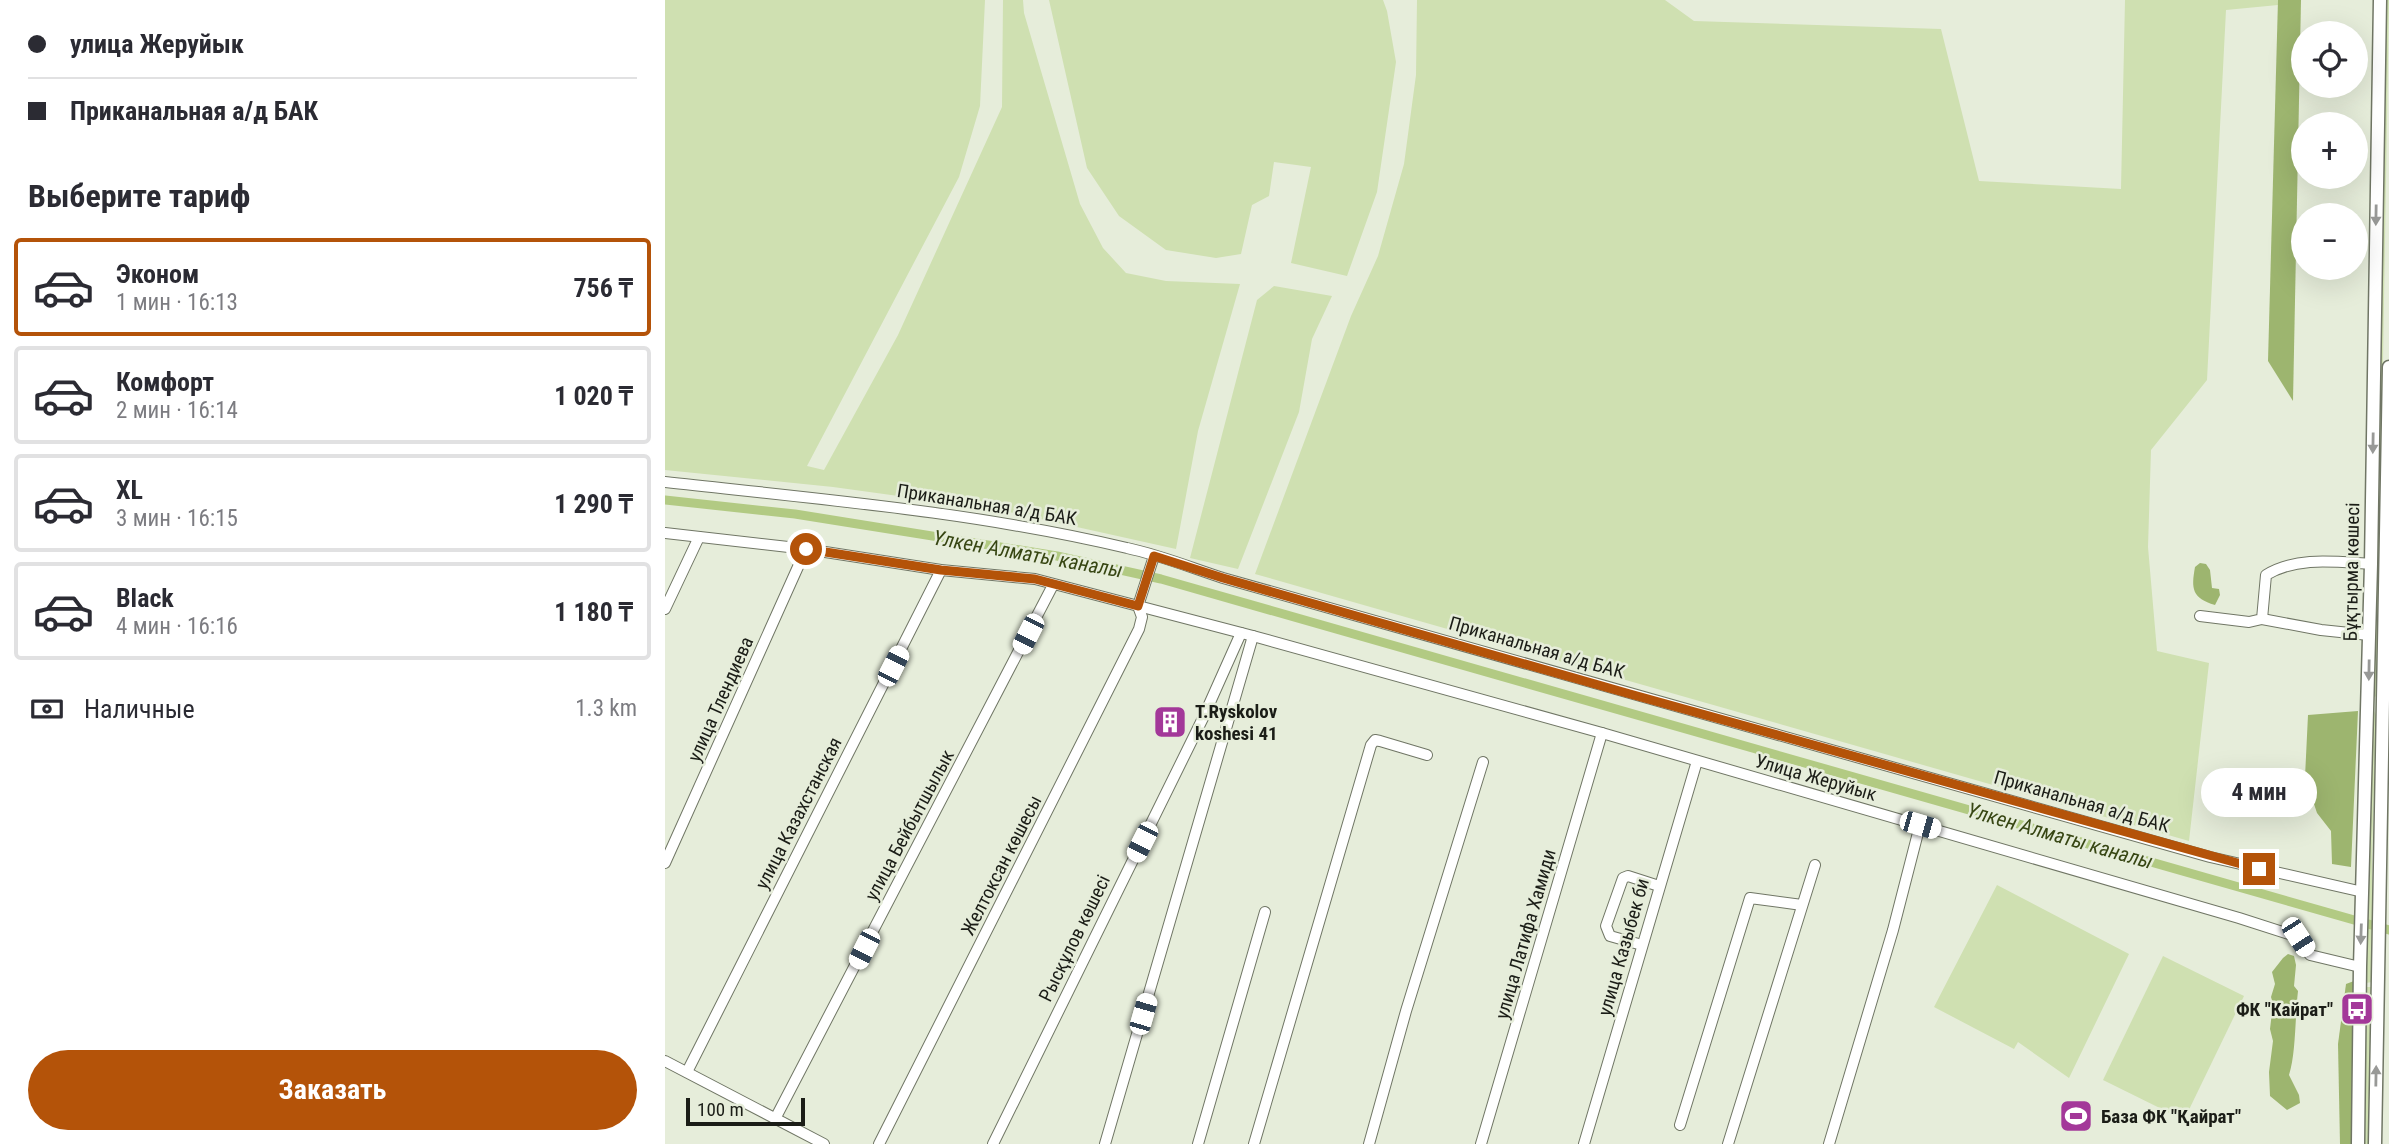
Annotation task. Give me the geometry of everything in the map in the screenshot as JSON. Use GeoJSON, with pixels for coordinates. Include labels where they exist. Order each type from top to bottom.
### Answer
{"type":"FeatureCollection","features":[{"type":"Feature","properties":{"kind":"main road","name":"Бұқтырма көшесі"},"geometry":{"type":"LineString","coordinates":[[2357,1144],[2371,564],[2380,0]]}},
{"type":"Feature","properties":{"kind":"main road","name":"Бұқтырма көшесі"},"geometry":{"type":"LineString","coordinates":[[2375,1144],[2381,954],[2379,918],[2385,896],[2383,703],[2389,367]]}},
{"type":"Feature","properties":{"kind":"main road"},"geometry":{"type":"LineString","coordinates":[[2372,489],[2387,491]]}},
{"type":"Feature","properties":{"kind":"main road"},"geometry":{"type":"LineString","coordinates":[[2368,702],[2383,703]]}},
{"type":"Feature","properties":{"kind":"main road","name":"Приканальная а/д БАК"},"geometry":{"type":"LineString","coordinates":[[2363,897],[2385,896]]}},
{"type":"Feature","properties":{"kind":"street","name":"Приканальная а/д БАК"},"geometry":{"type":"LineString","coordinates":[[665,482],[842,501],[1021,525],[1130,548],[1294,598],[2363,897]]}},
{"type":"Feature","properties":{"kind":"street"},"geometry":{"type":"LineString","coordinates":[[665,533],[806,549],[941,570],[1035,579],[1139,603],[1253,636],[1105,1144]]}},
{"type":"Feature","properties":{"kind":"street"},"geometry":{"type":"LineString","coordinates":[[665,608],[698,537]]}},
{"type":"Feature","properties":{"kind":"street","name":"улица Тлендиева"},"geometry":{"type":"LineString","coordinates":[[665,863],[806,549]]}},
{"type":"Feature","properties":{"kind":"street","name":"Желтоксан көшесы"},"geometry":{"type":"LineString","coordinates":[[879,1144],[1139,629],[1142,617],[1139,603],[1154,556]]}},
{"type":"Feature","properties":{"kind":"street"},"geometry":{"type":"LineString","coordinates":[[2262,620],[2264,579],[2272,571],[2292,564],[2316,561],[2371,564]]}},
{"type":"Feature","properties":{"kind":"street","name":"улица Казахстанская"},"geometry":{"type":"LineString","coordinates":[[687,1072],[941,570]]}},
{"type":"Feature","properties":{"kind":"street","name":"улица Бейбытшылык"},"geometry":{"type":"LineString","coordinates":[[775,1119],[1053,585]]}},
{"type":"Feature","properties":{"kind":"street"},"geometry":{"type":"LineString","coordinates":[[2200,616],[2249,622],[2262,620],[2369,635]]}},
{"type":"Feature","properties":{"kind":"street","name":"Рысқұлов көшесі"},"geometry":{"type":"LineString","coordinates":[[993,1144],[1203,718],[1241,633]]}},
{"type":"Feature","properties":{"kind":"street","name":"Улица Жеруйык"},"geometry":{"type":"LineString","coordinates":[[1253,636],[1602,733],[2239,918],[2298,937],[2310,955],[2360,967]]}},
{"type":"Feature","properties":{"kind":"street","name":"улица Латифа Хамиди"},"geometry":{"type":"LineString","coordinates":[[1481,1144],[1602,733]]}},
{"type":"Feature","properties":{"kind":"street"},"geometry":{"type":"LineString","coordinates":[[1254,1144],[1371,745],[1375,740],[1427,755]]}},
{"type":"Feature","properties":{"kind":"street","name":"улица Казыбек би"},"geometry":{"type":"LineString","coordinates":[[1584,1144],[1697,761]]}},
{"type":"Feature","properties":{"kind":"street"},"geometry":{"type":"LineString","coordinates":[[1369,1144],[1406,1011],[1483,762]]}},
{"type":"Feature","properties":{"kind":"street"},"geometry":{"type":"LineString","coordinates":[[1829,1144],[1889,943],[1920,825]]}},
{"type":"Feature","properties":{"kind":"street"},"geometry":{"type":"LineString","coordinates":[[1728,1144],[1815,865]]}},
{"type":"Feature","properties":{"kind":"street"},"geometry":{"type":"LineString","coordinates":[[1642,945],[1610,936],[1606,926],[1623,878],[1628,876],[1659,886]]}},
{"type":"Feature","properties":{"kind":"street"},"geometry":{"type":"LineString","coordinates":[[1680,1125],[1750,898],[1802,905]]}},
{"type":"Feature","properties":{"kind":"street"},"geometry":{"type":"LineString","coordinates":[[1198,1144],[1265,912]]}},
{"type":"Feature","properties":{"kind":"street"},"geometry":{"type":"LineString","coordinates":[[665,1061],[824,1144]]}},
{"type":"Feature","properties":{"kind":"green space"},"geometry":{"type":"Polygon","coordinates":[[[665,0],[985,0],[980,106],[959,177],[807,466],[824,470],[898,335],[1002,107],[1003,0],[1023,0],[1024,13],[1080,204],[1103,248],[1126,273],[1166,281],[1240,284],[1198,431],[1176,549],[1000,510],[833,487],[665,470],[665,0]]]}},
{"type":"Feature","properties":{"kind":"green space"},"geometry":{"type":"Polygon","coordinates":[[[1049,0],[1383,0],[1396,62],[1377,192],[1347,276],[1291,263],[1311,167],[1274,162],[1269,196],[1252,205],[1241,254],[1216,258],[1166,250],[1119,216],[1087,168],[1049,0]]]}},
{"type":"Feature","properties":{"kind":"green space"},"geometry":{"type":"Polygon","coordinates":[[[1417,0],[1665,0],[1694,21],[1941,29],[1979,181],[2121,189],[2125,0],[2278,0],[2278,5],[2226,10],[2207,380],[2151,450],[2148,547],[2157,651],[2209,663],[2189,841],[1255,574],[1351,316],[1378,256],[1404,164],[1416,75],[1417,0]]]}},
{"type":"Feature","properties":{"kind":"green space"},"geometry":{"type":"Polygon","coordinates":[[[2278,0],[2301,0],[2301,21],[2291,21],[2291,98],[2299,98],[2299,112],[2291,112],[2291,189],[2297,189],[2297,203],[2291,203],[2291,280],[2295,280],[2293,401],[2268,361],[2278,0]]]}},
{"type":"Feature","properties":{"kind":"green space"},"geometry":{"type":"Polygon","coordinates":[[[2385,0],[2389,0],[2381,480],[2377,483],[2385,0]]]}},
{"type":"Feature","properties":{"kind":"green space"},"geometry":{"type":"Polygon","coordinates":[[[1274,286],[1332,296],[1312,339],[1299,412],[1238,569],[1190,558],[1257,300],[1274,286]]]}},
{"type":"Feature","properties":{"kind":"green space"},"geometry":{"type":"Polygon","coordinates":[[[2377,496],[2380,496],[2381,501],[2375,697],[2373,696],[2377,496]]]}},
{"type":"Feature","properties":{"kind":"green space"},"geometry":{"type":"Polygon","coordinates":[[[2200,563],[2206,564],[2210,570],[2212,588],[2219,589],[2220,595],[2215,605],[2195,592],[2195,567],[2200,563]]]}},
{"type":"Feature","properties":{"kind":"green space"},"geometry":{"type":"Polygon","coordinates":[[[2358,711],[2351,867],[2332,864],[2331,831],[2317,813],[2305,777],[2308,715],[2358,711]]]}},
{"type":"Feature","properties":{"kind":"green space"},"geometry":{"type":"Polygon","coordinates":[[[2374,711],[2372,982],[2366,983],[2374,711]]]}},
{"type":"Feature","properties":{"kind":"green space"},"geometry":{"type":"Polygon","coordinates":[[[1997,885],[2129,954],[2069,1078],[2018,1042],[2014,1049],[1934,1007],[1997,885]]]}},
{"type":"Feature","properties":{"kind":"green space"},"geometry":{"type":"Polygon","coordinates":[[[2288,954],[2294,956],[2294,986],[2298,991],[2289,1075],[2300,1103],[2287,1110],[2270,1096],[2269,1072],[2273,1041],[2270,1029],[2273,1004],[2271,997],[2275,984],[2272,972],[2288,954]]]}},
{"type":"Feature","properties":{"kind":"green space"},"geometry":{"type":"Polygon","coordinates":[[[2163,956],[2244,996],[2184,1120],[2103,1080],[2163,956]]]}},
{"type":"Feature","properties":{"kind":"green space"},"geometry":{"type":"Polygon","coordinates":[[[2354,981],[2356,1144],[2340,1144],[2338,1044],[2346,984],[2354,981]]]}},
{"type":"Feature","properties":{"kind":"green space"},"geometry":{"type":"Polygon","coordinates":[[[2367,987],[2371,987],[2368,1144],[2364,1144],[2367,987]]]}},
{"type":"Feature","properties":{"kind":"waterway","name":"Үлкен Алматы каналы"},"geometry":{"type":"LineString","coordinates":[[665,500],[795,514],[1057,556],[1161,579],[2389,930]]}},
{"type":"Feature","properties":{"kind":"place","name":"T.Ryskolov koshesi 41"},"geometry":{"type":"Point","coordinates":[1170,722]}},
{"type":"Feature","properties":{"kind":"place","name":"ФК \"Кайрат\""},"geometry":{"type":"Point","coordinates":[2357,1009]}},
{"type":"Feature","properties":{"kind":"place","name":"База ФК \"Қайрат\""},"geometry":{"type":"Point","coordinates":[2076,1116]}},
{"type":"Feature","properties":{"kind":"route"},"geometry":{"type":"LineString","coordinates":[[806,549],[941,570],[1035,579],[1138,606],[1154,556],[1630,694],[2259,869]]}}]}
